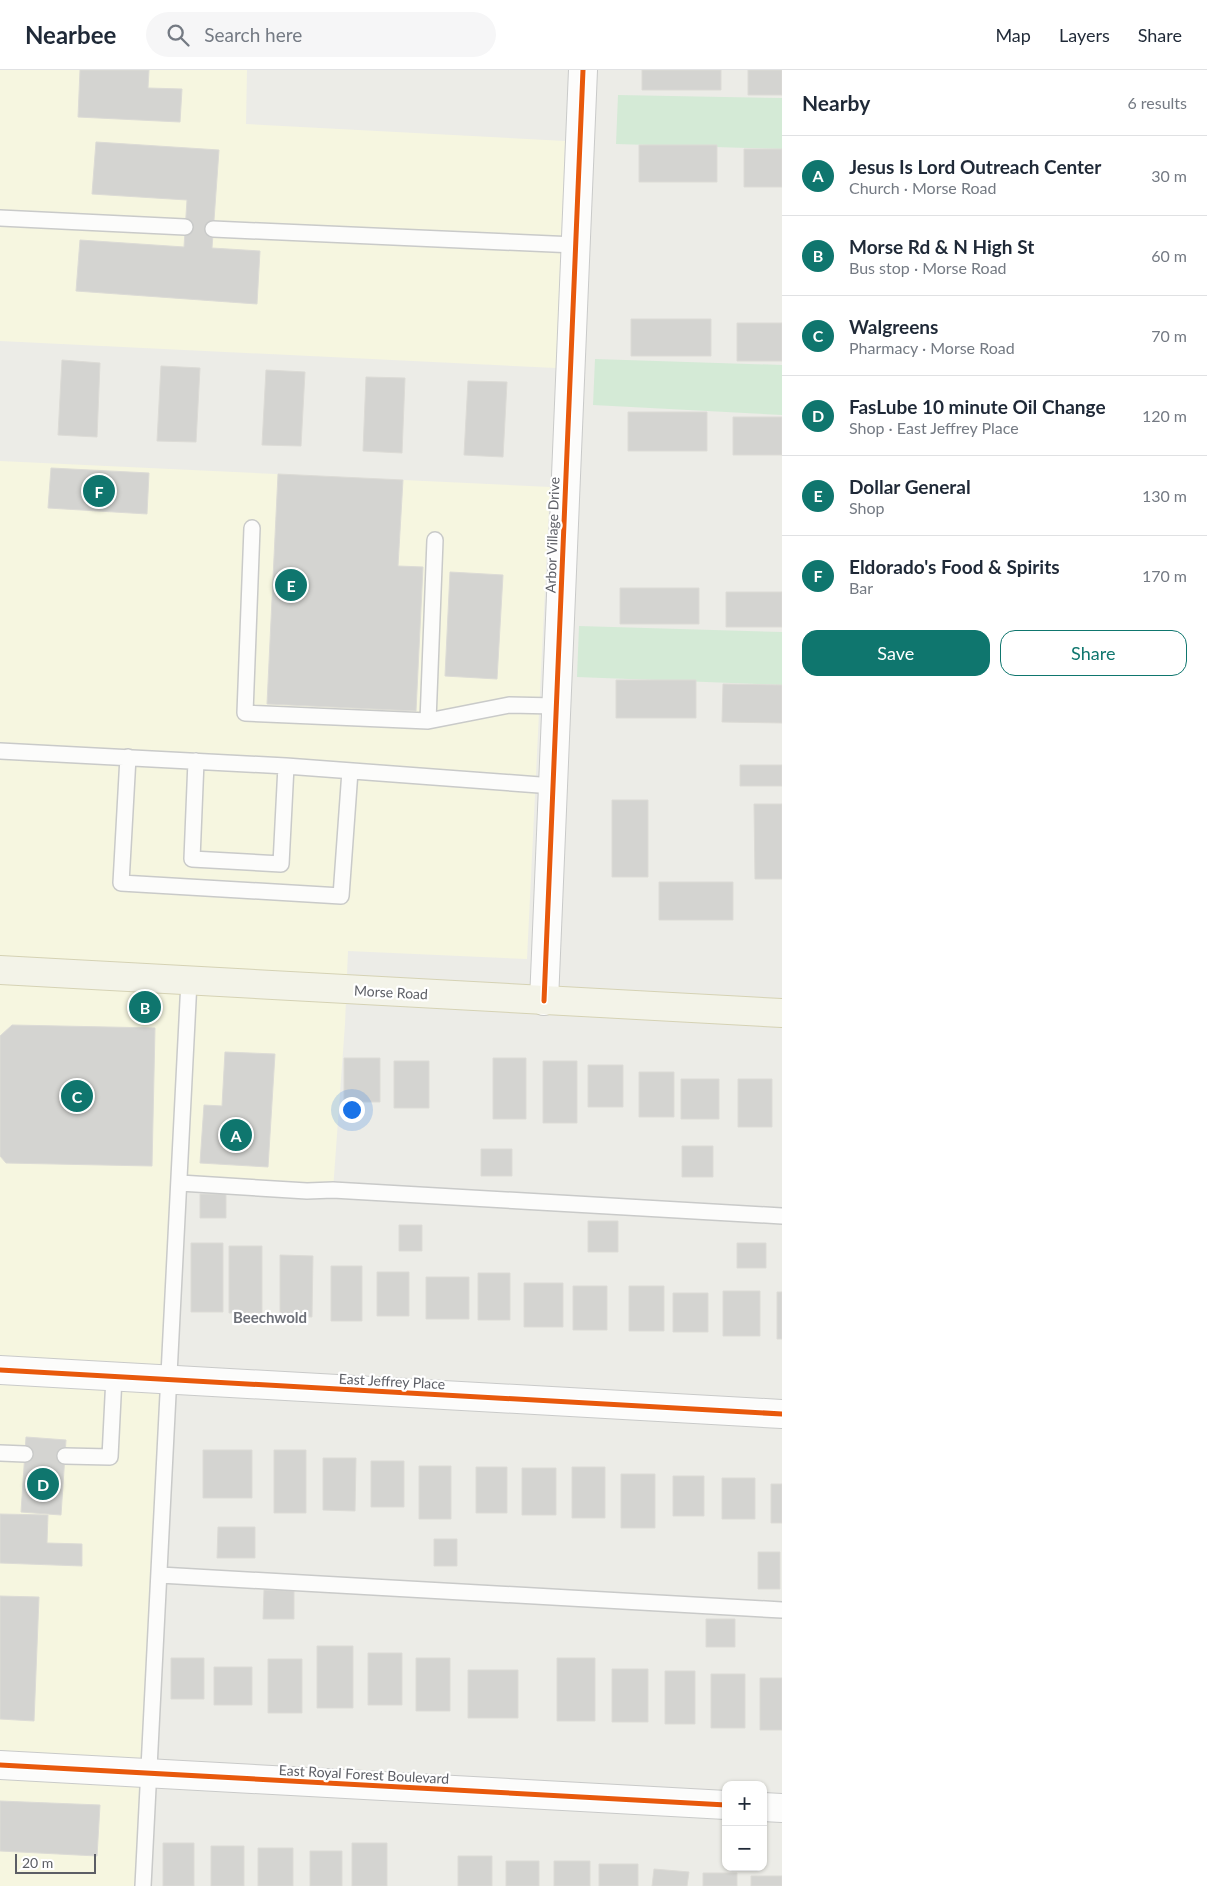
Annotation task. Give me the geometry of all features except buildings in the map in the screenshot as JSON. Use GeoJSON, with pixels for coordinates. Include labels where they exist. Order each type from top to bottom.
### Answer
{"type":"FeatureCollection","features":[{"type":"Feature","properties":{"kind":"main road","name":"Morse Road"},"geometry":{"type":"LineString","coordinates":[[0,970],[782,1013]]}},
{"type":"Feature","properties":{"kind":"street","name":"Arbor Village Drive"},"geometry":{"type":"LineString","coordinates":[[544,1001],[583,70]]}},
{"type":"Feature","properties":{"kind":"street","name":"East Jeffrey Place"},"geometry":{"type":"LineString","coordinates":[[0,1370],[782,1414]]}},
{"type":"Feature","properties":{"kind":"street","name":"East Royal Forest Boulevard"},"geometry":{"type":"LineString","coordinates":[[0,1765],[722,1805]]}},
{"type":"Feature","properties":{"kind":"street"},"geometry":{"type":"LineString","coordinates":[[767,1807],[782,1808]]}},
{"type":"Feature","properties":{"kind":"lane"},"geometry":{"type":"LineString","coordinates":[[0,218],[185,227]]}},
{"type":"Feature","properties":{"kind":"lane"},"geometry":{"type":"LineString","coordinates":[[213,229],[575,245]]}},
{"type":"Feature","properties":{"kind":"lane"},"geometry":{"type":"LineString","coordinates":[[252,528],[245,714],[428,721],[509,704],[556,706]]}},
{"type":"Feature","properties":{"kind":"lane"},"geometry":{"type":"LineString","coordinates":[[428,721],[435,540]]}},
{"type":"Feature","properties":{"kind":"lane"},"geometry":{"type":"LineString","coordinates":[[0,751],[286,766],[553,786]]}},
{"type":"Feature","properties":{"kind":"lane"},"geometry":{"type":"LineString","coordinates":[[128,757],[121,883],[151,885],[341,896],[350,771]]}},
{"type":"Feature","properties":{"kind":"lane"},"geometry":{"type":"LineString","coordinates":[[196,761],[192,859],[281,864],[286,766]]}},
{"type":"Feature","properties":{"kind":"lane"},"geometry":{"type":"LineString","coordinates":[[143,1886],[189,980]]}},
{"type":"Feature","properties":{"kind":"lane"},"geometry":{"type":"LineString","coordinates":[[180,1184],[307,1191],[333,1190],[782,1216]]}},
{"type":"Feature","properties":{"kind":"lane"},"geometry":{"type":"LineString","coordinates":[[65,1456],[110,1457],[114,1377]]}},
{"type":"Feature","properties":{"kind":"lane"},"geometry":{"type":"LineString","coordinates":[[0,1453],[25,1454]]}},
{"type":"Feature","properties":{"kind":"lane"},"geometry":{"type":"LineString","coordinates":[[160,1575],[782,1610]]}},
{"type":"Feature","properties":{"kind":"shaded area"},"geometry":{"type":"Polygon","coordinates":[[[0,70],[247,70],[246,124],[565,141],[556,368],[0,341],[0,70]]]}},
{"type":"Feature","properties":{"kind":"shaded area"},"geometry":{"type":"Polygon","coordinates":[[[618,95],[782,98],[782,149],[616,144],[618,95]]]}},
{"type":"Feature","properties":{"kind":"shaded area"},"geometry":{"type":"Polygon","coordinates":[[[595,359],[782,365],[782,415],[593,405],[595,359]]]}},
{"type":"Feature","properties":{"kind":"shaded area"},"geometry":{"type":"Polygon","coordinates":[[[0,461],[550,487],[527,959],[348,951],[345,1024],[333,1190],[180,1184],[143,1886],[0,1886],[0,461]]]}},
{"type":"Feature","properties":{"kind":"shaded area"},"geometry":{"type":"Polygon","coordinates":[[[579,626],[782,632],[782,685],[577,677],[579,626]]]}},
{"type":"Feature","properties":{"kind":"cycle path"},"geometry":{"type":"LineString","coordinates":[[544,1001],[583,70]]}},
{"type":"Feature","properties":{"kind":"cycle path"},"geometry":{"type":"LineString","coordinates":[[0,1370],[782,1414]]}},
{"type":"Feature","properties":{"kind":"cycle path"},"geometry":{"type":"LineString","coordinates":[[0,1765],[722,1805]]}},
{"type":"Feature","properties":{"kind":"place","name":"Eldorado's Food & Spirits"},"geometry":{"type":"Point","coordinates":[99,491]}},
{"type":"Feature","properties":{"kind":"place","name":"Dollar General"},"geometry":{"type":"Point","coordinates":[291,585]}},
{"type":"Feature","properties":{"kind":"place","name":"Morse Rd & N High St"},"geometry":{"type":"Point","coordinates":[145,1007]}},
{"type":"Feature","properties":{"kind":"place","name":"Walgreens"},"geometry":{"type":"Point","coordinates":[77,1096]}},
{"type":"Feature","properties":{"kind":"place","name":"Jesus Is Lord Outreach Center"},"geometry":{"type":"Point","coordinates":[236,1135]}},
{"type":"Feature","properties":{"kind":"place","name":"FasLube 10 minute Oil Change"},"geometry":{"type":"Point","coordinates":[43,1484]}},
{"type":"Feature","properties":{"kind":"district","name":"Beechwold"},"geometry":{"type":"Point","coordinates":[270,1317]}}]}
